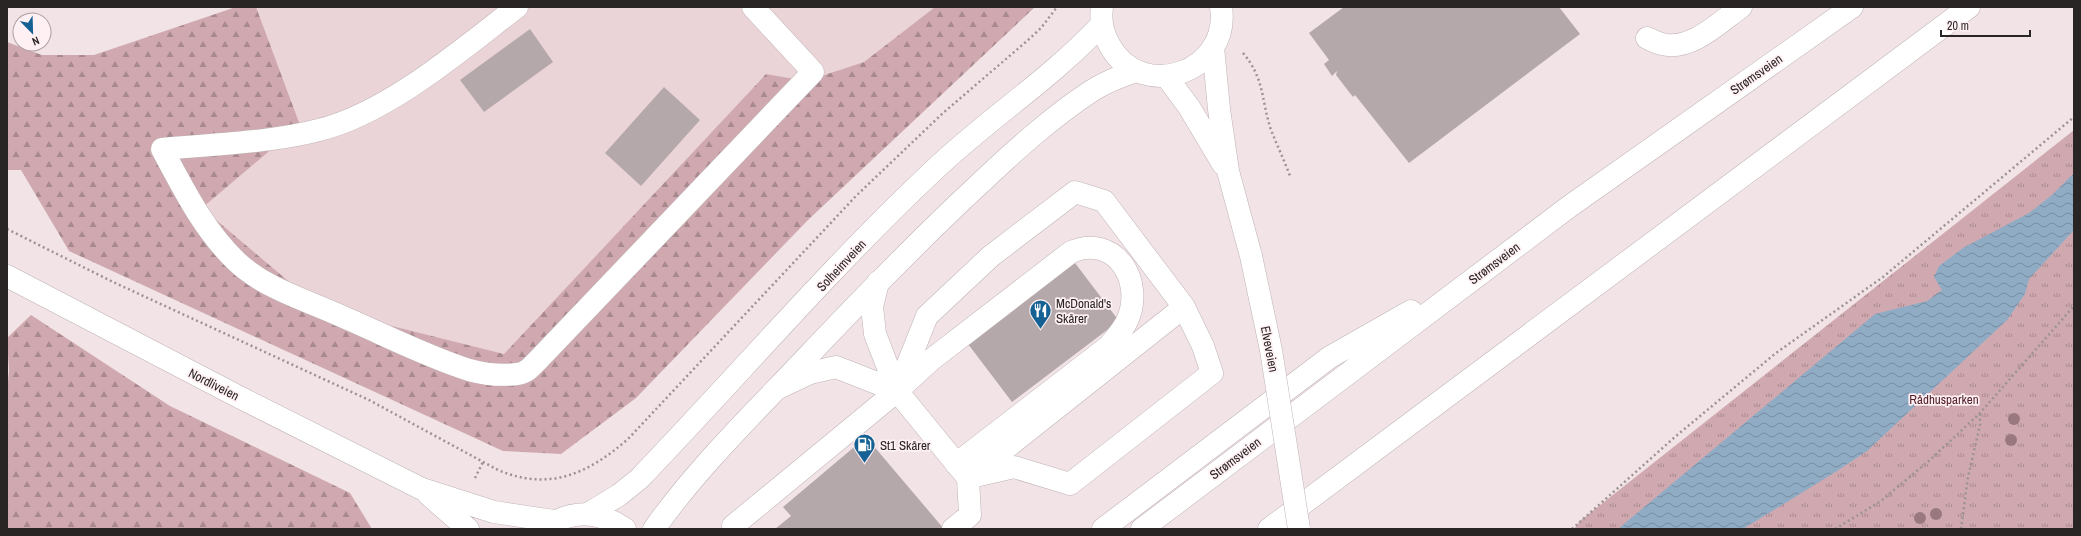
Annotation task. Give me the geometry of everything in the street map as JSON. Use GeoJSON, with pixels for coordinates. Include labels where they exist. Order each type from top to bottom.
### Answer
{"type":"FeatureCollection","features":[{"type":"Feature","properties":{"kind":"main road"},"geometry":{"type":"LineString","coordinates":[[517,7],[432,72],[367,112],[320,130],[267,140],[162,149],[195,208],[218,240],[237,262],[261,279],[294,297],[439,359],[486,374],[517,374],[526,372],[813,72],[753,7]]}},
{"type":"Feature","properties":{"kind":"main road"},"geometry":{"type":"LineString","coordinates":[[1648,38],[1663,45],[1679,45],[1693,40],[1741,7]]}},
{"type":"Feature","properties":{"kind":"main road","name":"Strømsveien"},"geometry":{"type":"LineString","coordinates":[[1142,529],[1622,168],[1852,7]]}},
{"type":"Feature","properties":{"kind":"main road"},"geometry":{"type":"LineString","coordinates":[[1270,529],[1969,7]]}},
{"type":"Feature","properties":{"kind":"main road"},"geometry":{"type":"LineString","coordinates":[[1102,15],[1106,38],[1113,51],[1123,62],[1136,70],[1155,76],[1166,76],[1180,73],[1193,67],[1214,47],[1219,35],[1222,8]]}},
{"type":"Feature","properties":{"kind":"main road","name":"Solheimveien"},"geometry":{"type":"LineString","coordinates":[[588,514],[619,495],[639,479],[884,219],[974,134],[1069,56],[1102,15]]}},
{"type":"Feature","properties":{"kind":"main road","name":"Elveveien"},"geometry":{"type":"LineString","coordinates":[[1214,47],[1219,109],[1228,172],[1251,256],[1271,350],[1299,529]]}},
{"type":"Feature","properties":{"kind":"main road"},"geometry":{"type":"LineString","coordinates":[[654,529],[687,488],[778,388],[878,282],[995,169],[1046,125],[1094,89],[1136,70]]}},
{"type":"Feature","properties":{"kind":"main road","name":"Elveveien"},"geometry":{"type":"LineString","coordinates":[[1166,76],[1189,107],[1228,172]]}},
{"type":"Feature","properties":{"kind":"main road"},"geometry":{"type":"LineString","coordinates":[[897,391],[927,316],[991,256],[1075,192],[1104,201],[1184,307],[1203,346],[1212,373],[1070,484],[1014,467],[962,471]]}},
{"type":"Feature","properties":{"kind":"main road"},"geometry":{"type":"LineString","coordinates":[[735,529],[732,526],[897,391],[931,360],[1071,252],[1082,248],[1094,248],[1107,251],[1119,260],[1128,273],[1133,288],[1128,321],[1109,346],[962,471]]}},
{"type":"Feature","properties":{"kind":"main road"},"geometry":{"type":"LineString","coordinates":[[1103,529],[1330,357],[1498,260]]}},
{"type":"Feature","properties":{"kind":"main road","name":"Nordliveien"},"geometry":{"type":"LineString","coordinates":[[7,276],[241,398],[422,489],[494,512],[549,525]]}},
{"type":"Feature","properties":{"kind":"main road"},"geometry":{"type":"LineString","coordinates":[[878,282],[872,306],[874,334],[897,391],[962,471],[970,515],[953,529]]}},
{"type":"Feature","properties":{"kind":"main road"},"geometry":{"type":"LineString","coordinates":[[962,471],[1184,307]]}},
{"type":"Feature","properties":{"kind":"main road"},"geometry":{"type":"LineString","coordinates":[[778,388],[810,373],[836,367],[897,391]]}},
{"type":"Feature","properties":{"kind":"main road","name":"Nordliveien"},"geometry":{"type":"LineString","coordinates":[[422,489],[468,529]]}},
{"type":"Feature","properties":{"kind":"main road"},"geometry":{"type":"LineString","coordinates":[[549,525],[576,514],[588,514],[602,516],[625,529]]}},
{"type":"Feature","properties":{"kind":"path"},"geometry":{"type":"LineString","coordinates":[[7,229],[113,282],[369,400],[498,470],[514,477],[530,480],[559,478],[574,474],[600,462],[628,438],[856,196],[943,113],[1041,28],[1057,7]]}},
{"type":"Feature","properties":{"kind":"path"},"geometry":{"type":"LineString","coordinates":[[1244,53],[1256,70],[1260,79],[1271,129],[1290,176]]}},
{"type":"Feature","properties":{"kind":"path"},"geometry":{"type":"LineString","coordinates":[[1572,529],[1676,436],[1771,358],[1883,277],[2074,117]]}},
{"type":"Feature","properties":{"kind":"path"},"geometry":{"type":"LineString","coordinates":[[1835,529],[1881,501],[1980,413],[2074,306]]}},
{"type":"Feature","properties":{"kind":"path"},"geometry":{"type":"LineString","coordinates":[[1961,529],[1968,477],[1980,425],[1980,413]]}},
{"type":"Feature","properties":{"kind":"shaded area"},"geometry":{"type":"Polygon","coordinates":[[[256,7],[935,7],[864,62],[806,81],[766,74],[504,354],[320,308],[201,208],[300,125],[256,7]]]}},
{"type":"Feature","properties":{"kind":"green space"},"geometry":{"type":"Polygon","coordinates":[[[236,7],[256,7],[300,125],[202,208],[320,308],[504,354],[766,74],[806,81],[864,62],[935,7],[1035,7],[808,220],[636,398],[561,454],[503,451],[69,251],[21,170],[7,170],[7,42],[12,44],[12,52],[34,52],[42,55],[94,55],[236,7]]]}},
{"type":"Feature","properties":{"kind":"green space","name":"Rådhusparken"},"geometry":{"type":"Polygon","coordinates":[[[2074,130],[2074,529],[1574,529],[1580,521],[2074,130]]]}},
{"type":"Feature","properties":{"kind":"green space"},"geometry":{"type":"Polygon","coordinates":[[[31,315],[170,406],[350,493],[372,529],[7,529],[7,393],[9,371],[7,338],[31,315]]]}},
{"type":"Feature","properties":{"kind":"water"},"geometry":{"type":"Polygon","coordinates":[[[2074,173],[2074,230],[2029,279],[2025,294],[2007,320],[1867,451],[1743,529],[1618,529],[1875,314],[1927,301],[1942,290],[1934,277],[1939,266],[1963,248],[2029,213],[2052,195],[2074,173]]]}},
{"type":"Feature","properties":{"kind":"building"},"geometry":{"type":"Polygon","coordinates":[[[1344,7],[1559,7],[1580,34],[1409,163],[1355,95],[1353,97],[1336,75],[1337,71],[1332,76],[1324,64],[1329,60],[1309,33],[1344,7]]]}},
{"type":"Feature","properties":{"kind":"building"},"geometry":{"type":"Polygon","coordinates":[[[530,29],[553,62],[484,112],[460,80],[530,29]]]}},
{"type":"Feature","properties":{"kind":"building"},"geometry":{"type":"Polygon","coordinates":[[[664,87],[700,120],[641,186],[605,153],[664,87]]]}},
{"type":"Feature","properties":{"kind":"building"},"geometry":{"type":"Polygon","coordinates":[[[1072,259],[1119,321],[1012,402],[965,340],[1072,259]]]}},
{"type":"Feature","properties":{"kind":"building"},"geometry":{"type":"Polygon","coordinates":[[[866,437],[944,529],[775,529],[791,516],[783,507],[866,437]]]}},
{"type":"Feature","properties":{"kind":"place","name":"McDonald's Skårer"},"geometry":{"type":"Point","coordinates":[1041,330]}},
{"type":"Feature","properties":{"kind":"place","name":"St1 Skårer"},"geometry":{"type":"Point","coordinates":[864,464]}}]}
